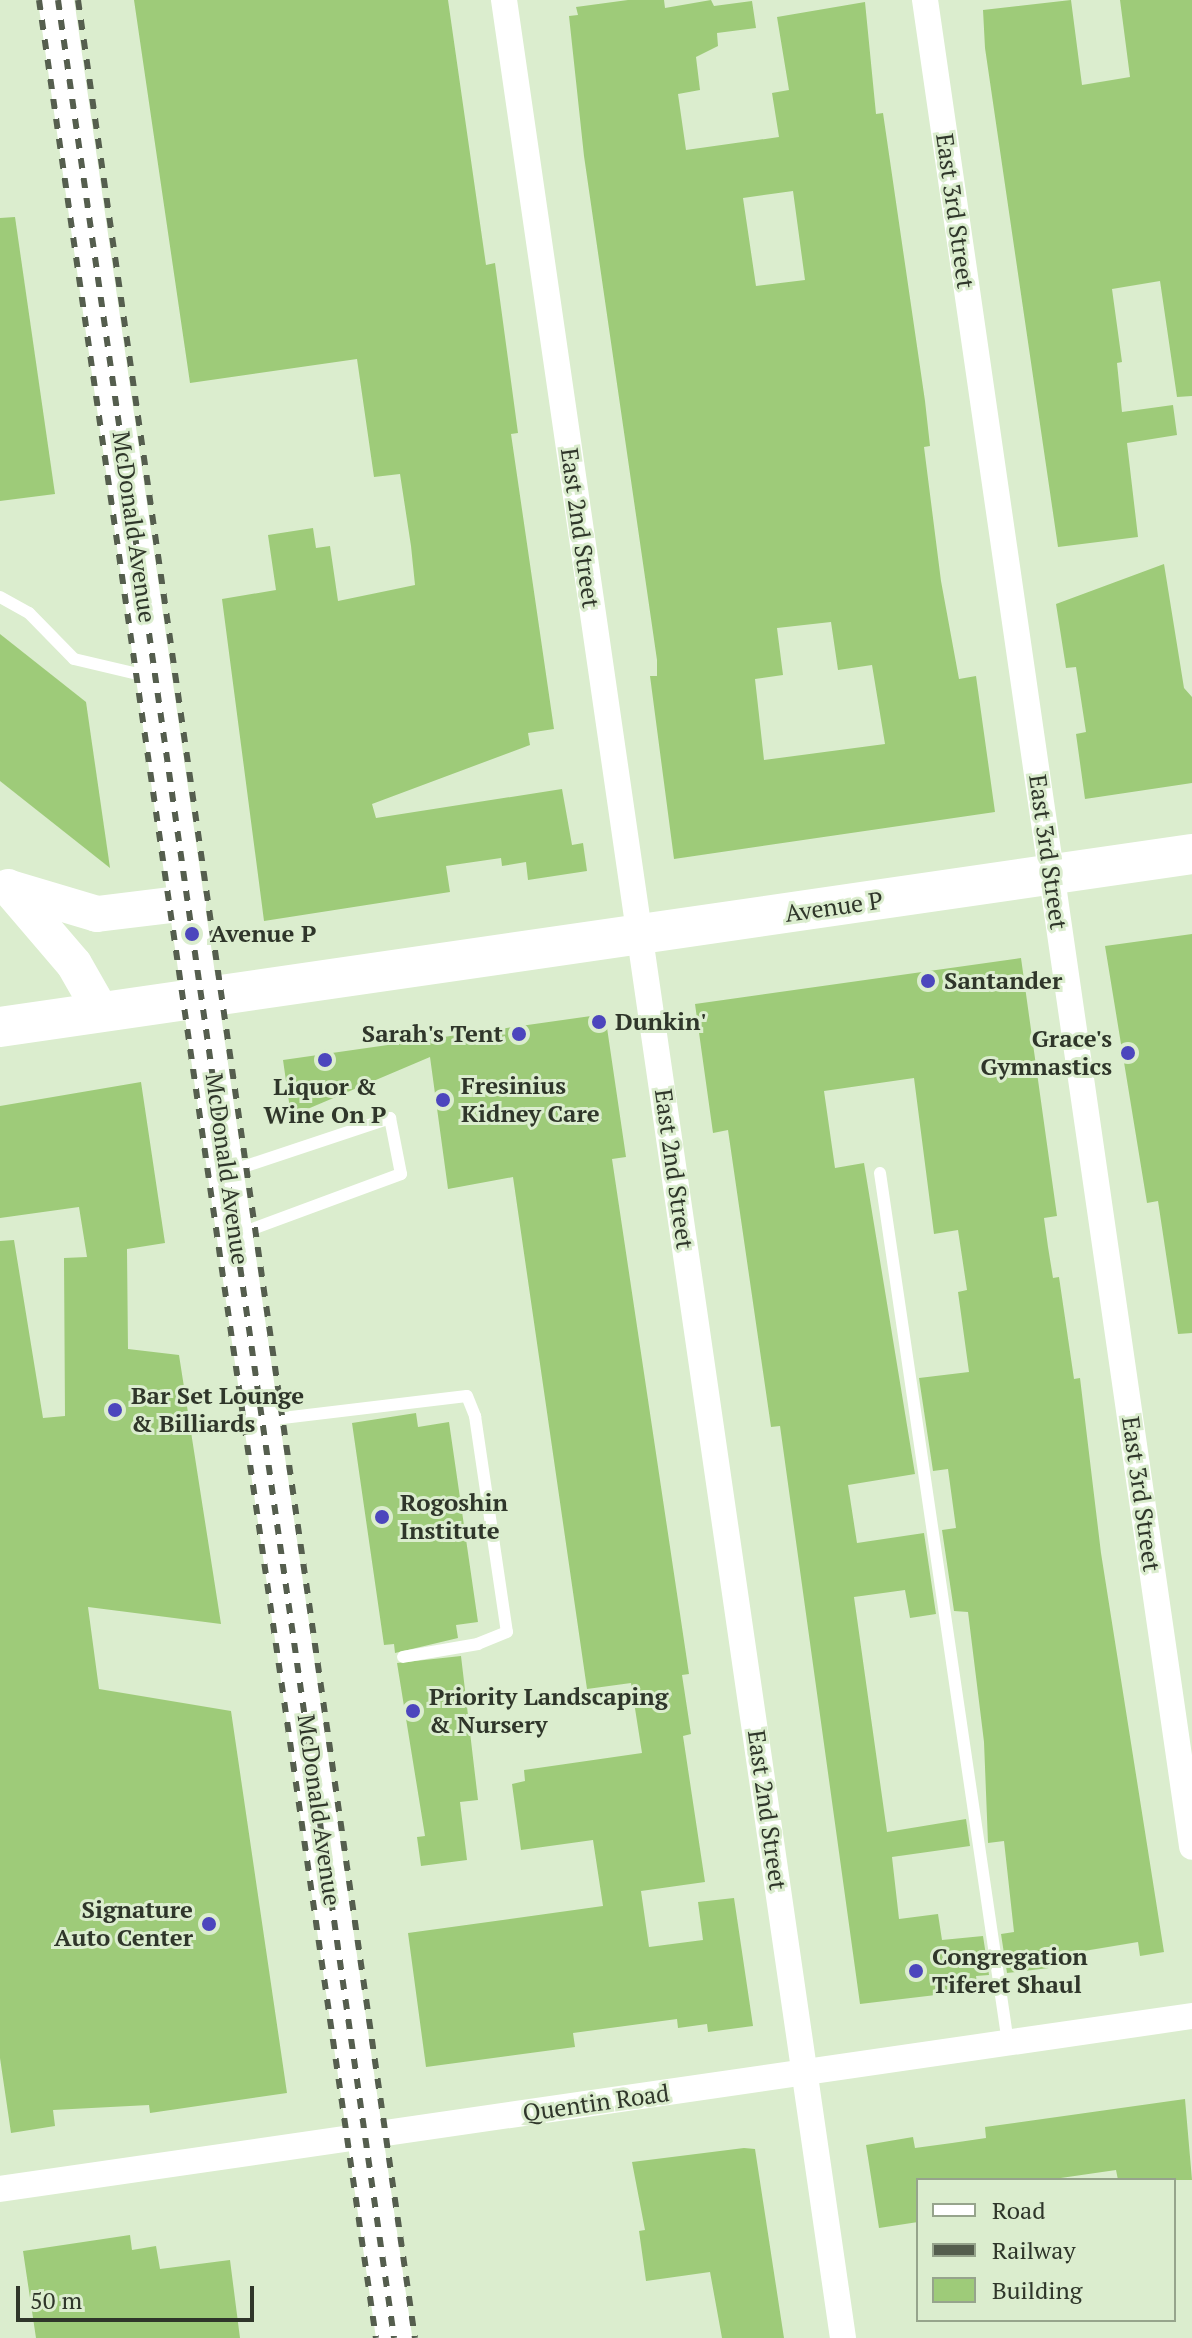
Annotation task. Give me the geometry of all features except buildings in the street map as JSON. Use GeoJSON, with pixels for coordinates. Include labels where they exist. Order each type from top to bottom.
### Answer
{"type":"FeatureCollection","features":[{"type":"Feature","properties":{"kind":"main road","name":"McDonald Avenue"},"geometry":{"type":"LineString","coordinates":[[56,0],[228,1172],[394,2338]]}},
{"type":"Feature","properties":{"kind":"main road","name":"Avenue P"},"geometry":{"type":"LineString","coordinates":[[0,1027],[1192,854]]}},
{"type":"Feature","properties":{"kind":"main road"},"geometry":{"type":"LineString","coordinates":[[5,885],[97,914],[188,903]]}},
{"type":"Feature","properties":{"kind":"main road"},"geometry":{"type":"LineString","coordinates":[[5,885],[74,964],[102,1013]]}},
{"type":"Feature","properties":{"kind":"street","name":"East 2nd Street"},"geometry":{"type":"LineString","coordinates":[[504,0],[843,2338]]}},
{"type":"Feature","properties":{"kind":"street","name":"East 3rd Street"},"geometry":{"type":"LineString","coordinates":[[925,0],[1192,1847]]}},
{"type":"Feature","properties":{"kind":"street","name":"Quentin Road"},"geometry":{"type":"LineString","coordinates":[[0,2189],[1192,2016]]}},
{"type":"Feature","properties":{"kind":"lane"},"geometry":{"type":"LineString","coordinates":[[0,597],[29,613],[74,659],[156,678]]}},
{"type":"Feature","properties":{"kind":"lane"},"geometry":{"type":"LineString","coordinates":[[228,1172],[390,1118],[401,1174],[236,1235]]}},
{"type":"Feature","properties":{"kind":"lane"},"geometry":{"type":"LineString","coordinates":[[880,1173],[1008,2043]]}},
{"type":"Feature","properties":{"kind":"lane"},"geometry":{"type":"LineString","coordinates":[[263,1420],[467,1396],[475,1416],[507,1632],[478,1644],[403,1657]]}},
{"type":"Feature","properties":{"kind":"railway"},"geometry":{"type":"LineString","coordinates":[[39,0],[376,2338]]}},
{"type":"Feature","properties":{"kind":"railway"},"geometry":{"type":"LineString","coordinates":[[58,0],[394,2338]]}},
{"type":"Feature","properties":{"kind":"railway"},"geometry":{"type":"LineString","coordinates":[[78,0],[415,2338]]}},
{"type":"Feature","properties":{"kind":"place","name":"Avenue P"},"geometry":{"type":"Point","coordinates":[192,934]}},
{"type":"Feature","properties":{"kind":"place","name":"Santander"},"geometry":{"type":"Point","coordinates":[928,981]}},
{"type":"Feature","properties":{"kind":"place","name":"Dunkin'"},"geometry":{"type":"Point","coordinates":[599,1022]}},
{"type":"Feature","properties":{"kind":"place","name":"Sarah's Tent"},"geometry":{"type":"Point","coordinates":[519,1034]}},
{"type":"Feature","properties":{"kind":"place","name":"Grace's Gymnastics"},"geometry":{"type":"Point","coordinates":[1128,1053]}},
{"type":"Feature","properties":{"kind":"place","name":"Liquor & Wine On P"},"geometry":{"type":"Point","coordinates":[325,1060]}},
{"type":"Feature","properties":{"kind":"place","name":"Fresinius Kidney Care"},"geometry":{"type":"Point","coordinates":[443,1100]}},
{"type":"Feature","properties":{"kind":"place","name":"Bar Set Lounge & Billiards"},"geometry":{"type":"Point","coordinates":[115,1410]}},
{"type":"Feature","properties":{"kind":"place","name":"Rogoshin Institute"},"geometry":{"type":"Point","coordinates":[382,1517]}},
{"type":"Feature","properties":{"kind":"place","name":"Priority Landscaping & Nursery"},"geometry":{"type":"Point","coordinates":[413,1711]}},
{"type":"Feature","properties":{"kind":"place","name":"Signature Auto Center"},"geometry":{"type":"Point","coordinates":[209,1924]}},
{"type":"Feature","properties":{"kind":"place","name":"Congregation Tiferet Shaul"},"geometry":{"type":"Point","coordinates":[916,1971]}}]}
